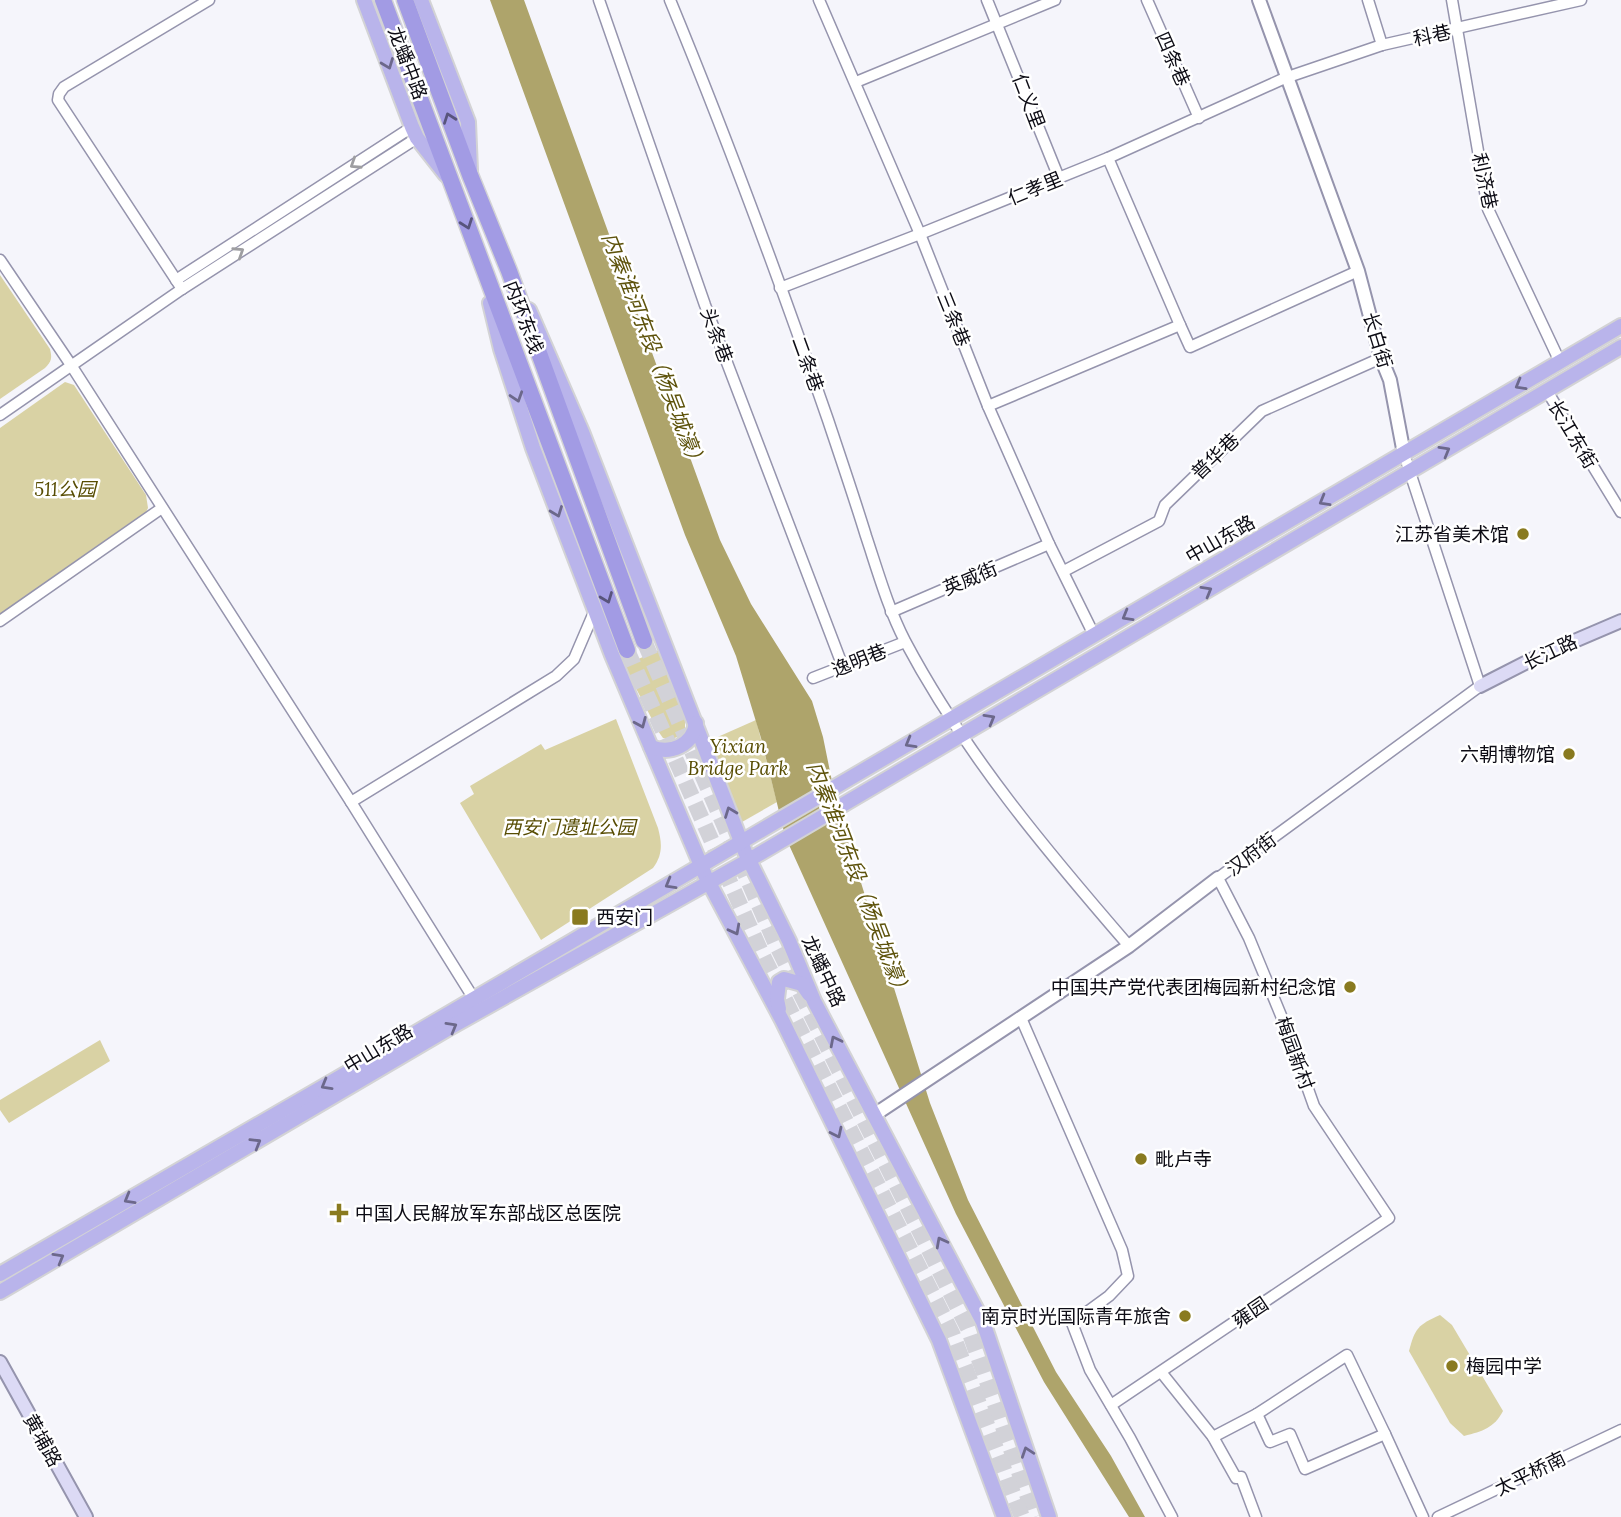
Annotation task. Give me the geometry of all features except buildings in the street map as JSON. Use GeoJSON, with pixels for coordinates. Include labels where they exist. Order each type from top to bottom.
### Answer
{"type":"FeatureCollection","features":[{"type":"Feature","properties":{"kind":"highway","name":"内环东线"},"geometry":{"type":"LineString","coordinates":[[383,0],[627,650]]}},
{"type":"Feature","properties":{"kind":"highway","name":"内环东线"},"geometry":{"type":"LineString","coordinates":[[405,0],[509,271],[644,641]]}},
{"type":"Feature","properties":{"kind":"main road","name":"龙蟠中路"},"geometry":{"type":"LineString","coordinates":[[364,0],[415,133],[451,181]]}},
{"type":"Feature","properties":{"kind":"main road","name":"龙蟠中路"},"geometry":{"type":"LineString","coordinates":[[421,0],[468,122],[470,175]]}},
{"type":"Feature","properties":{"kind":"main road"},"geometry":{"type":"LineString","coordinates":[[480,260],[501,349],[533,448],[594,610],[650,747],[709,883],[782,1020],[939,1340],[1004,1517]]}},
{"type":"Feature","properties":{"kind":"main road","name":"龙蟠中路"},"geometry":{"type":"LineString","coordinates":[[509,271],[542,336],[582,432],[749,860],[814,1001],[983,1322],[1049,1517]]}},
{"type":"Feature","properties":{"kind":"main road","name":"中山东路"},"geometry":{"type":"LineString","coordinates":[[0,1274],[951,721],[1621,326]]}},
{"type":"Feature","properties":{"kind":"main road","name":"中山东路"},"geometry":{"type":"LineString","coordinates":[[0,1292],[451,1027],[779,843],[1621,347]]}},
{"type":"Feature","properties":{"kind":"main road","name":"长江路"},"geometry":{"type":"LineString","coordinates":[[1480,686],[1537,657],[1621,621]]}},
{"type":"Feature","properties":{"kind":"main road"},"geometry":{"type":"LineString","coordinates":[[650,747],[665,751],[682,745],[695,734],[696,723]]}},
{"type":"Feature","properties":{"kind":"main road"},"geometry":{"type":"LineString","coordinates":[[782,1020],[777,999],[779,982],[784,979],[802,984],[814,1001]]}},
{"type":"Feature","properties":{"kind":"main road","name":"黄埔路"},"geometry":{"type":"LineString","coordinates":[[0,1362],[86,1517]]}},
{"type":"Feature","properties":{"kind":"street"},"geometry":{"type":"LineString","coordinates":[[179,284],[58,100],[64,88],[209,0]]}},
{"type":"Feature","properties":{"kind":"street","name":"头条巷"},"geometry":{"type":"LineString","coordinates":[[598,0],[705,305],[843,667]]}},
{"type":"Feature","properties":{"kind":"street","name":"二条巷"},"geometry":{"type":"LineString","coordinates":[[670,0],[714,107],[780,288],[849,481],[891,611],[905,642],[951,721]]}},
{"type":"Feature","properties":{"kind":"street","name":"三条巷"},"geometry":{"type":"LineString","coordinates":[[819,0],[920,234],[988,406],[1049,544],[1094,635]]}},
{"type":"Feature","properties":{"kind":"street","name":"仁义里"},"geometry":{"type":"LineString","coordinates":[[988,0],[1059,178]]}},
{"type":"Feature","properties":{"kind":"street"},"geometry":{"type":"LineString","coordinates":[[856,82],[1055,0]]}},
{"type":"Feature","properties":{"kind":"street","name":"四条巷"},"geometry":{"type":"LineString","coordinates":[[1147,0],[1199,118]]}},
{"type":"Feature","properties":{"kind":"street","name":"长白街"},"geometry":{"type":"LineString","coordinates":[[1259,0],[1358,271],[1381,358],[1390,380],[1404,454],[1480,686]]}},
{"type":"Feature","properties":{"kind":"street"},"geometry":{"type":"LineString","coordinates":[[1368,0],[1382,45]]}},
{"type":"Feature","properties":{"kind":"street","name":"利济巷"},"geometry":{"type":"LineString","coordinates":[[1452,0],[1488,209],[1560,362]]}},
{"type":"Feature","properties":{"kind":"street","name":"科巷"},"geometry":{"type":"LineString","coordinates":[[1286,78],[1382,45],[1458,30],[1539,5],[1581,0]]}},
{"type":"Feature","properties":{"kind":"street","name":"仁孝里"},"geometry":{"type":"LineString","coordinates":[[780,288],[1108,158],[1286,78]]}},
{"type":"Feature","properties":{"kind":"street"},"geometry":{"type":"LineString","coordinates":[[0,415],[179,284],[415,133]]}},
{"type":"Feature","properties":{"kind":"street"},"geometry":{"type":"LineString","coordinates":[[1108,158],[1190,347],[1358,271]]}},
{"type":"Feature","properties":{"kind":"street"},"geometry":{"type":"LineString","coordinates":[[0,260],[71,365],[474,999]]}},
{"type":"Feature","properties":{"kind":"street"},"geometry":{"type":"LineString","coordinates":[[988,406],[1180,325]]}},
{"type":"Feature","properties":{"kind":"street","name":"普华巷"},"geometry":{"type":"LineString","coordinates":[[1064,572],[1159,521],[1165,505],[1262,411],[1381,358]]}},
{"type":"Feature","properties":{"kind":"street","name":"长江东街"},"geometry":{"type":"LineString","coordinates":[[1547,391],[1621,512]]}},
{"type":"Feature","properties":{"kind":"street"},"geometry":{"type":"LineString","coordinates":[[0,621],[162,508]]}},
{"type":"Feature","properties":{"kind":"street","name":"英威街"},"geometry":{"type":"LineString","coordinates":[[891,611],[1049,544]]}},
{"type":"Feature","properties":{"kind":"street"},"geometry":{"type":"LineString","coordinates":[[351,802],[555,676],[574,659],[594,610]]}},
{"type":"Feature","properties":{"kind":"street","name":"逸明巷"},"geometry":{"type":"LineString","coordinates":[[813,678],[905,642]]}},
{"type":"Feature","properties":{"kind":"street","name":"汉府街"},"geometry":{"type":"LineString","coordinates":[[874,1115],[1129,946],[1480,686]]}},
{"type":"Feature","properties":{"kind":"street"},"geometry":{"type":"LineString","coordinates":[[951,721],[1023,821],[1129,946]]}},
{"type":"Feature","properties":{"kind":"street","name":"梅园新村"},"geometry":{"type":"LineString","coordinates":[[1218,878],[1254,950],[1314,1106],[1390,1218]]}},
{"type":"Feature","properties":{"kind":"street"},"geometry":{"type":"LineString","coordinates":[[1021,1018],[1122,1250],[1128,1276],[1109,1296],[1072,1323],[1090,1370],[1172,1517]]}},
{"type":"Feature","properties":{"kind":"street","name":"雍园"},"geometry":{"type":"LineString","coordinates":[[1111,1405],[1390,1218]]}},
{"type":"Feature","properties":{"kind":"street"},"geometry":{"type":"LineString","coordinates":[[1213,1437],[1257,1414],[1347,1355],[1423,1517]]}},
{"type":"Feature","properties":{"kind":"street"},"geometry":{"type":"LineString","coordinates":[[1161,1371],[1213,1437],[1236,1478],[1241,1477],[1256,1517]]}},
{"type":"Feature","properties":{"kind":"street"},"geometry":{"type":"LineString","coordinates":[[1257,1414],[1270,1442],[1290,1434],[1305,1469],[1385,1434]]}},
{"type":"Feature","properties":{"kind":"street","name":"太平桥南"},"geometry":{"type":"LineString","coordinates":[[1438,1517],[1621,1430]]}},
{"type":"Feature","properties":{"kind":"green space"},"geometry":{"type":"Polygon","coordinates":[[[0,275],[50,349],[51,357],[45,368],[0,399],[0,275]]]}},
{"type":"Feature","properties":{"kind":"green space","name":"511公园"},"geometry":{"type":"Polygon","coordinates":[[[65,382],[74,385],[146,495],[148,508],[145,514],[0,615],[0,428],[65,382]]]}},
{"type":"Feature","properties":{"kind":"green space"},"geometry":{"type":"Polygon","coordinates":[[[662,649],[685,719],[685,730],[673,738],[663,738],[658,731],[624,665],[662,649]]]}},
{"type":"Feature","properties":{"kind":"green space","name":"西安门遗址公园"},"geometry":{"type":"Polygon","coordinates":[[[616,719],[658,828],[661,844],[659,858],[653,868],[541,940],[460,803],[474,794],[470,786],[541,744],[545,750],[616,719]]]}},
{"type":"Feature","properties":{"kind":"green space","name":"Yixian Bridge Park"},"geometry":{"type":"Polygon","coordinates":[[[756,720],[777,802],[735,826],[704,743],[756,720]]]}},
{"type":"Feature","properties":{"kind":"green space"},"geometry":{"type":"Polygon","coordinates":[[[100,1040],[110,1061],[9,1123],[0,1110],[0,1100],[100,1040]]]}},
{"type":"Feature","properties":{"kind":"green space"},"geometry":{"type":"Polygon","coordinates":[[[1440,1315],[1452,1325],[1503,1411],[1487,1428],[1464,1436],[1450,1423],[1409,1351],[1419,1328],[1440,1315]]]}},
{"type":"Feature","properties":{"kind":"water","name":"内秦淮河东段（杨吴城濠）"},"geometry":{"type":"Polygon","coordinates":[[[490,0],[524,0],[720,540],[751,604],[812,701],[823,737],[837,806],[930,1103],[968,1200],[1056,1372],[1111,1456],[1145,1517],[1129,1517],[1044,1382],[956,1214],[785,836],[761,738],[736,656],[685,535],[490,0]]]}},
{"type":"Feature","properties":{"kind":"tunnel"},"geometry":{"type":"LineString","coordinates":[[644,641],[775,942],[968,1328],[1035,1517]]}},
{"type":"Feature","properties":{"kind":"tunnel"},"geometry":{"type":"LineString","coordinates":[[627,650],[761,952],[952,1333],[1022,1517]]}},
{"type":"Feature","properties":{"kind":"place","name":"江苏省美术馆"},"geometry":{"type":"Point","coordinates":[1523,534]}},
{"type":"Feature","properties":{"kind":"place","name":"六朝博物馆"},"geometry":{"type":"Point","coordinates":[1569,754]}},
{"type":"Feature","properties":{"kind":"place","name":"西安门"},"geometry":{"type":"Point","coordinates":[580,917]}},
{"type":"Feature","properties":{"kind":"place","name":"中国共产党代表团梅园新村纪念馆"},"geometry":{"type":"Point","coordinates":[1350,987]}},
{"type":"Feature","properties":{"kind":"place","name":"毗卢寺"},"geometry":{"type":"Point","coordinates":[1141,1159]}},
{"type":"Feature","properties":{"kind":"place","name":"中国人民解放军东部战区总医院"},"geometry":{"type":"Point","coordinates":[339,1213]}},
{"type":"Feature","properties":{"kind":"place","name":"南京时光国际青年旅舍"},"geometry":{"type":"Point","coordinates":[1185,1316]}},
{"type":"Feature","properties":{"kind":"place","name":"梅园中学"},"geometry":{"type":"Point","coordinates":[1452,1366]}}]}
